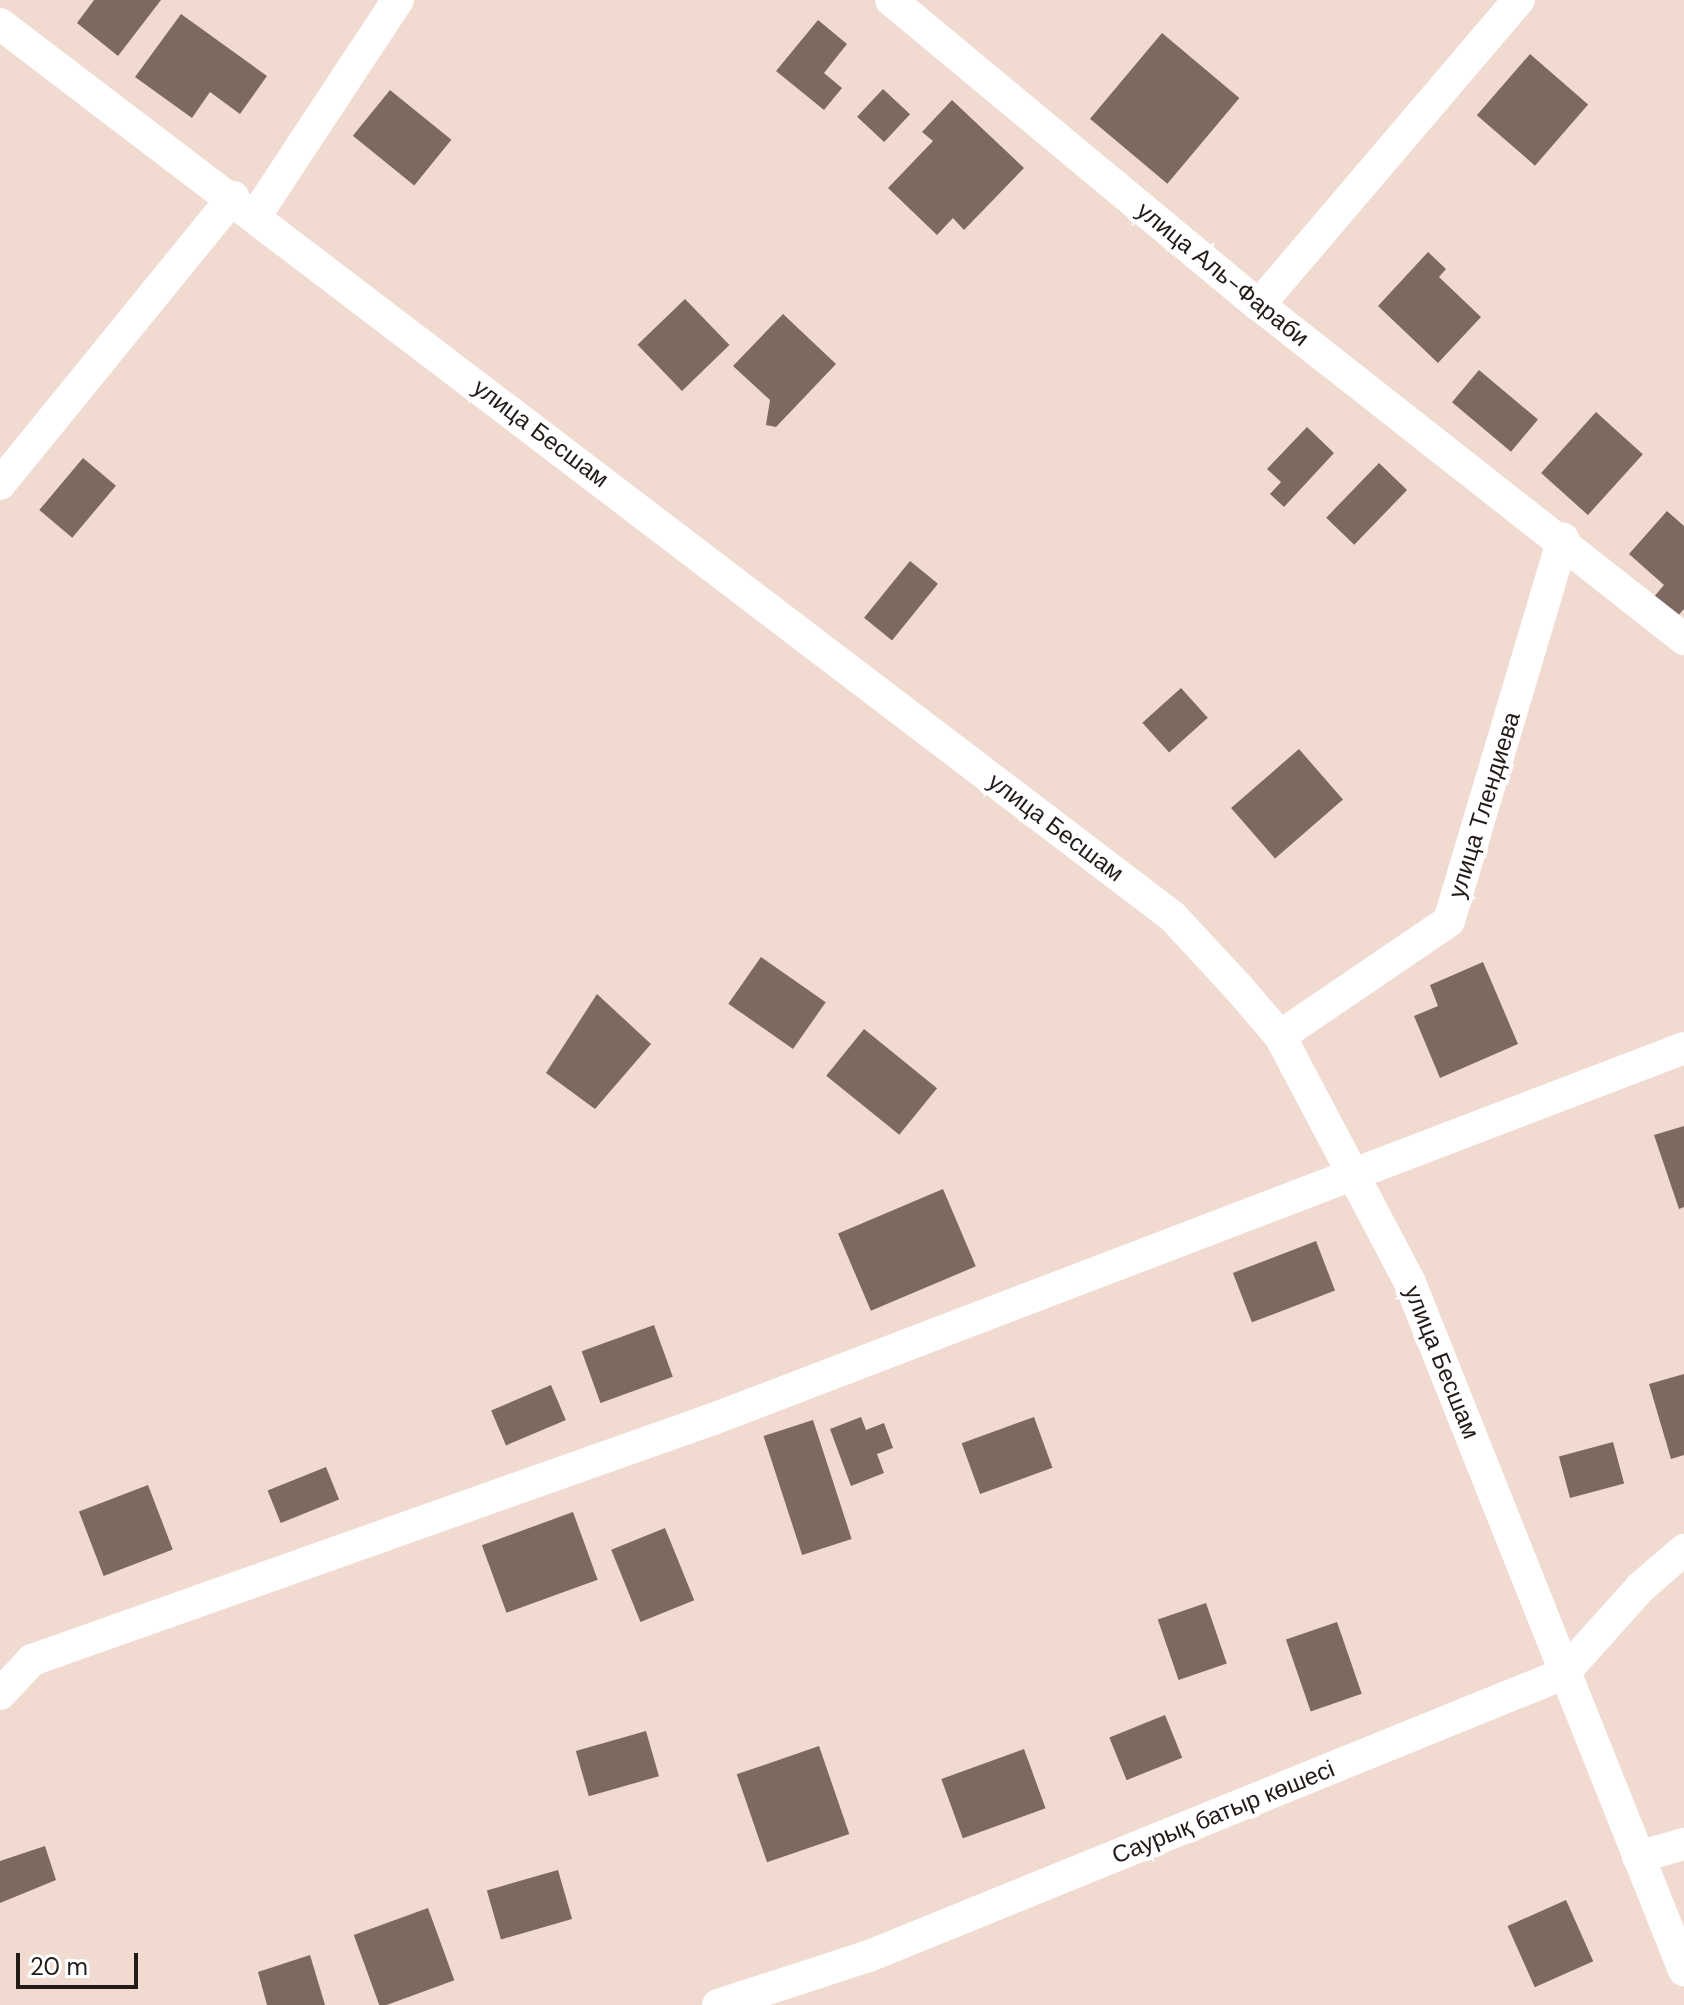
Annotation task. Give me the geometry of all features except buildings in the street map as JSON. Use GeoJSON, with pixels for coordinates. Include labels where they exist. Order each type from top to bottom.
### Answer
{"type":"FeatureCollection","features":[{"type":"Feature","properties":{"kind":"street"},"geometry":{"type":"LineString","coordinates":[[0,484],[244,206],[398,0]]}},
{"type":"Feature","properties":{"kind":"street","name":"улица Аль-Фараби"},"geometry":{"type":"LineString","coordinates":[[891,0],[1259,305],[1563,539],[1684,639]]}},
{"type":"Feature","properties":{"kind":"street"},"geometry":{"type":"LineString","coordinates":[[1259,305],[1519,0]]}},
{"type":"Feature","properties":{"kind":"street","name":"улица Бесшам"},"geometry":{"type":"LineString","coordinates":[[0,24],[244,206],[1173,917],[1280,1036],[1416,1297],[1563,1674],[1684,1970]]}},
{"type":"Feature","properties":{"kind":"street","name":"улица Тлендиева"},"geometry":{"type":"LineString","coordinates":[[1280,1036],[1449,921],[1563,539]]}},
{"type":"Feature","properties":{"kind":"street"},"geometry":{"type":"LineString","coordinates":[[0,1694],[32,1660],[713,1419],[1352,1172],[1684,1048]]}},
{"type":"Feature","properties":{"kind":"street","name":"Саурық батыр көшесі"},"geometry":{"type":"LineString","coordinates":[[718,2005],[869,1956],[1563,1674],[1641,1587],[1684,1550]]}},
{"type":"Feature","properties":{"kind":"street"},"geometry":{"type":"LineString","coordinates":[[1638,1857],[1684,1844]]}}]}
